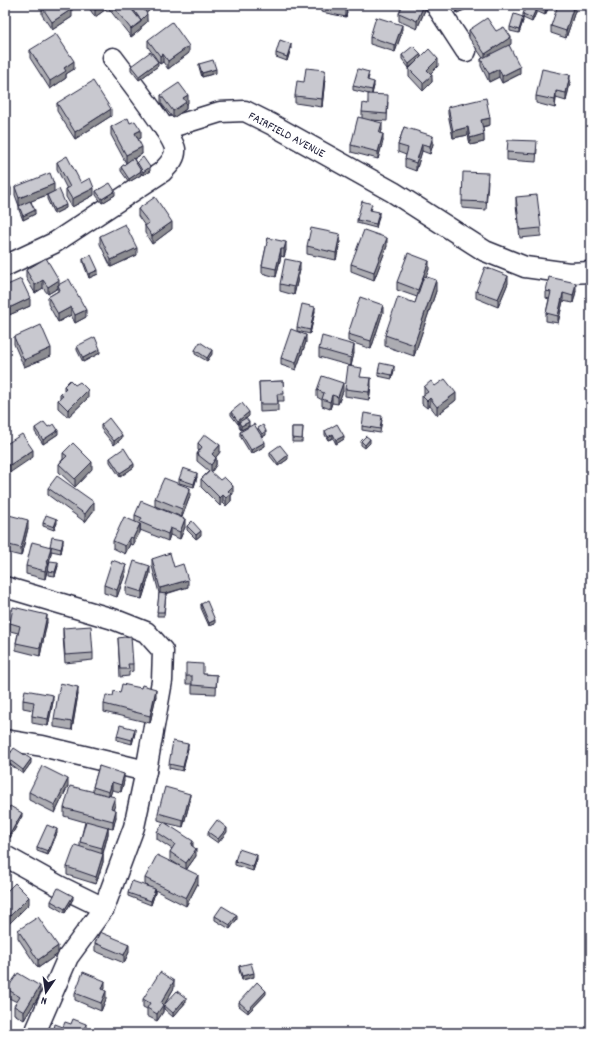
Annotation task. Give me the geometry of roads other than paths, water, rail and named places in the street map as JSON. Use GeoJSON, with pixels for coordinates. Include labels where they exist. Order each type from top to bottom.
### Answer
{"type":"FeatureCollection","features":[{"type":"Feature","properties":{"kind":"street"},"geometry":{"type":"LineString","coordinates":[[436,5],[466,51]]}},
{"type":"Feature","properties":{"kind":"street"},"geometry":{"type":"LineString","coordinates":[[5,266],[54,243],[162,172],[174,158],[175,148],[164,129],[113,58]]}},
{"type":"Feature","properties":{"kind":"street","name":"FAIRFIELD AVENUE"},"geometry":{"type":"LineString","coordinates":[[164,129],[220,112],[245,112],[272,124],[393,192],[485,251],[526,267],[569,274],[591,272]]}},
{"type":"Feature","properties":{"kind":"street"},"geometry":{"type":"LineString","coordinates":[[5,587],[113,619],[146,632],[164,651],[162,681],[146,771],[134,827],[104,908],[68,957],[35,1033]]}},
{"type":"Feature","properties":{"kind":"street"},"geometry":{"type":"LineString","coordinates":[[5,740],[42,746],[146,771]]}},
{"type":"Feature","properties":{"kind":"street"},"geometry":{"type":"LineString","coordinates":[[5,856],[59,886],[104,908]]}}]}
